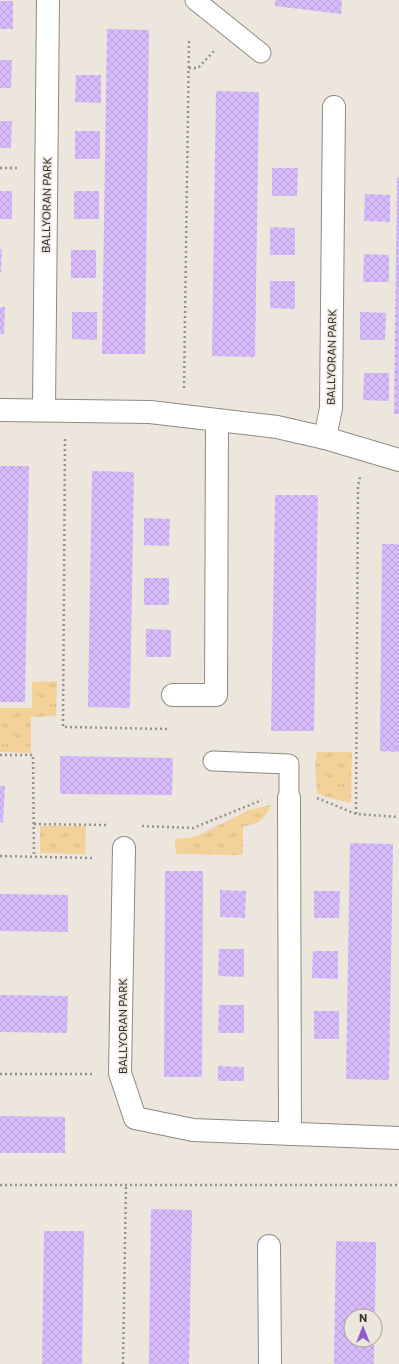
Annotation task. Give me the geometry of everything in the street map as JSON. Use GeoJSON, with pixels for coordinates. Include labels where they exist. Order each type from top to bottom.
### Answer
{"type":"FeatureCollection","features":[{"type":"Feature","properties":{"kind":"street","name":"BALLYORAN PARK"},"geometry":{"type":"LineString","coordinates":[[48,0],[54,410]]}},
{"type":"Feature","properties":{"kind":"street","name":"BALLYORAN PARK"},"geometry":{"type":"LineString","coordinates":[[325,438],[331,408],[334,106]]}},
{"type":"Feature","properties":{"kind":"street"},"geometry":{"type":"LineString","coordinates":[[0,410],[150,412],[277,427],[325,438],[399,460]]}},
{"type":"Feature","properties":{"kind":"street"},"geometry":{"type":"LineString","coordinates":[[173,694],[216,695],[216,420]]}},
{"type":"Feature","properties":{"kind":"street"},"geometry":{"type":"LineString","coordinates":[[289,798],[290,1134]]}},
{"type":"Feature","properties":{"kind":"street","name":"BALLYORAN PARK"},"geometry":{"type":"LineString","coordinates":[[124,848],[120,1073],[135,1118],[193,1130],[399,1138]]}},
{"type":"Feature","properties":{"kind":"street"},"geometry":{"type":"LineString","coordinates":[[269,1246],[270,1364]]}},
{"type":"Feature","properties":{"kind":"lane"},"geometry":{"type":"LineString","coordinates":[[195,0],[261,53]]}},
{"type":"Feature","properties":{"kind":"lane"},"geometry":{"type":"LineString","coordinates":[[213,761],[289,764],[289,798]]}},
{"type":"Feature","properties":{"kind":"path"},"geometry":{"type":"LineString","coordinates":[[189,68],[198,68],[234,31]]}},
{"type":"Feature","properties":{"kind":"path"},"geometry":{"type":"LineString","coordinates":[[183,416],[190,39]]}},
{"type":"Feature","properties":{"kind":"path"},"geometry":{"type":"LineString","coordinates":[[54,410],[63,727],[169,729]]}},
{"type":"Feature","properties":{"kind":"path"},"geometry":{"type":"LineString","coordinates":[[356,814],[358,486],[365,450]]}},
{"type":"Feature","properties":{"kind":"path"},"geometry":{"type":"LineString","coordinates":[[0,755],[33,755],[34,857]]}},
{"type":"Feature","properties":{"kind":"path"},"geometry":{"type":"LineString","coordinates":[[138,826],[193,828],[260,800],[289,798],[318,798],[356,814],[399,817]]}},
{"type":"Feature","properties":{"kind":"path"},"geometry":{"type":"LineString","coordinates":[[34,824],[107,825]]}},
{"type":"Feature","properties":{"kind":"path"},"geometry":{"type":"LineString","coordinates":[[0,856],[92,858]]}},
{"type":"Feature","properties":{"kind":"path"},"geometry":{"type":"LineString","coordinates":[[0,1074],[120,1073]]}},
{"type":"Feature","properties":{"kind":"path"},"geometry":{"type":"LineString","coordinates":[[122,1364],[126,1185]]}},
{"type":"Feature","properties":{"kind":"path"},"geometry":{"type":"LineString","coordinates":[[0,1186],[399,1185]]}},
{"type":"Feature","properties":{"kind":"green space"},"geometry":{"type":"Polygon","coordinates":[[[57,681],[56,716],[31,717],[31,753],[0,752],[0,708],[32,708],[32,682],[57,681]]]}},
{"type":"Feature","properties":{"kind":"green space"},"geometry":{"type":"Polygon","coordinates":[[[317,752],[352,752],[351,803],[333,799],[317,793],[315,765],[317,752]]]}},
{"type":"Feature","properties":{"kind":"green space"},"geometry":{"type":"Polygon","coordinates":[[[271,805],[260,821],[253,825],[243,826],[243,855],[176,854],[175,839],[195,837],[249,810],[271,805]]]}},
{"type":"Feature","properties":{"kind":"green space"},"geometry":{"type":"Polygon","coordinates":[[[40,826],[86,826],[85,854],[40,853],[40,826]]]}},
{"type":"Feature","properties":{"kind":"building"},"geometry":{"type":"Polygon","coordinates":[[[275,0],[342,0],[341,14],[275,6],[275,0]]]}},
{"type":"Feature","properties":{"kind":"building"},"geometry":{"type":"Polygon","coordinates":[[[0,1],[13,1],[13,29],[0,29],[0,1]]]}},
{"type":"Feature","properties":{"kind":"building"},"geometry":{"type":"Polygon","coordinates":[[[107,29],[149,30],[145,354],[102,354],[107,29]]]}},
{"type":"Feature","properties":{"kind":"building"},"geometry":{"type":"Polygon","coordinates":[[[0,60],[12,60],[11,88],[0,88],[0,60]]]}},
{"type":"Feature","properties":{"kind":"building"},"geometry":{"type":"Polygon","coordinates":[[[76,75],[101,75],[101,103],[75,102],[76,75]]]}},
{"type":"Feature","properties":{"kind":"building"},"geometry":{"type":"Polygon","coordinates":[[[216,91],[259,92],[255,357],[212,356],[216,91]]]}},
{"type":"Feature","properties":{"kind":"building"},"geometry":{"type":"Polygon","coordinates":[[[0,121],[12,121],[11,148],[0,148],[0,121]]]}},
{"type":"Feature","properties":{"kind":"building"},"geometry":{"type":"Polygon","coordinates":[[[75,131],[100,131],[100,159],[75,159],[75,131]]]}},
{"type":"Feature","properties":{"kind":"building"},"geometry":{"type":"Polygon","coordinates":[[[272,168],[298,168],[297,196],[272,196],[272,168]]]}},
{"type":"Feature","properties":{"kind":"building"},"geometry":{"type":"Polygon","coordinates":[[[397,178],[399,178],[399,414],[394,414],[397,178]]]}},
{"type":"Feature","properties":{"kind":"building"},"geometry":{"type":"Polygon","coordinates":[[[0,191],[12,191],[12,219],[0,219],[0,191]]]}},
{"type":"Feature","properties":{"kind":"building"},"geometry":{"type":"Polygon","coordinates":[[[74,191],[99,191],[99,219],[74,219],[74,191]]]}},
{"type":"Feature","properties":{"kind":"building"},"geometry":{"type":"Polygon","coordinates":[[[365,194],[390,195],[390,222],[364,221],[365,194]]]}},
{"type":"Feature","properties":{"kind":"building"},"geometry":{"type":"Polygon","coordinates":[[[270,227],[295,228],[295,255],[270,255],[270,227]]]}},
{"type":"Feature","properties":{"kind":"building"},"geometry":{"type":"Polygon","coordinates":[[[0,249],[2,249],[1,272],[0,272],[0,249]]]}},
{"type":"Feature","properties":{"kind":"building"},"geometry":{"type":"Polygon","coordinates":[[[71,250],[96,250],[96,278],[71,278],[71,250]]]}},
{"type":"Feature","properties":{"kind":"building"},"geometry":{"type":"Polygon","coordinates":[[[364,254],[389,255],[389,282],[363,282],[364,254]]]}},
{"type":"Feature","properties":{"kind":"building"},"geometry":{"type":"Polygon","coordinates":[[[270,281],[295,281],[295,309],[270,308],[270,281]]]}},
{"type":"Feature","properties":{"kind":"building"},"geometry":{"type":"Polygon","coordinates":[[[0,307],[5,307],[4,334],[0,334],[0,307]]]}},
{"type":"Feature","properties":{"kind":"building"},"geometry":{"type":"Polygon","coordinates":[[[72,312],[97,312],[97,340],[72,339],[72,312]]]}},
{"type":"Feature","properties":{"kind":"building"},"geometry":{"type":"Polygon","coordinates":[[[360,312],[386,313],[385,340],[360,340],[360,312]]]}},
{"type":"Feature","properties":{"kind":"building"},"geometry":{"type":"Polygon","coordinates":[[[364,373],[389,373],[389,401],[363,400],[364,373]]]}},
{"type":"Feature","properties":{"kind":"building"},"geometry":{"type":"Polygon","coordinates":[[[0,466],[29,466],[25,702],[0,702],[0,466]]]}},
{"type":"Feature","properties":{"kind":"building"},"geometry":{"type":"Polygon","coordinates":[[[92,471],[134,472],[130,708],[88,707],[92,471]]]}},
{"type":"Feature","properties":{"kind":"building"},"geometry":{"type":"Polygon","coordinates":[[[275,495],[318,495],[314,731],[271,731],[275,495]]]}},
{"type":"Feature","properties":{"kind":"building"},"geometry":{"type":"Polygon","coordinates":[[[144,518],[170,519],[169,546],[144,545],[144,518]]]}},
{"type":"Feature","properties":{"kind":"building"},"geometry":{"type":"Polygon","coordinates":[[[382,544],[399,544],[399,752],[380,751],[382,544]]]}},
{"type":"Feature","properties":{"kind":"building"},"geometry":{"type":"Polygon","coordinates":[[[144,578],[169,578],[169,605],[144,605],[144,578]]]}},
{"type":"Feature","properties":{"kind":"building"},"geometry":{"type":"Polygon","coordinates":[[[146,629],[171,630],[171,657],[146,657],[146,629]]]}},
{"type":"Feature","properties":{"kind":"building"},"geometry":{"type":"Polygon","coordinates":[[[60,756],[173,758],[172,795],[60,794],[60,756]]]}},
{"type":"Feature","properties":{"kind":"building"},"geometry":{"type":"Polygon","coordinates":[[[0,786],[5,786],[3,823],[0,822],[0,786]]]}},
{"type":"Feature","properties":{"kind":"building"},"geometry":{"type":"Polygon","coordinates":[[[350,843],[393,844],[389,1080],[346,1079],[350,843]]]}},
{"type":"Feature","properties":{"kind":"building"},"geometry":{"type":"Polygon","coordinates":[[[165,871],[203,871],[202,1077],[164,1077],[165,871]]]}},
{"type":"Feature","properties":{"kind":"building"},"geometry":{"type":"Polygon","coordinates":[[[220,890],[246,891],[245,918],[220,917],[220,890]]]}},
{"type":"Feature","properties":{"kind":"building"},"geometry":{"type":"Polygon","coordinates":[[[314,891],[340,891],[339,918],[314,918],[314,891]]]}},
{"type":"Feature","properties":{"kind":"building"},"geometry":{"type":"Polygon","coordinates":[[[0,894],[68,895],[68,932],[0,931],[0,894]]]}},
{"type":"Feature","properties":{"kind":"building"},"geometry":{"type":"Polygon","coordinates":[[[219,949],[244,949],[244,977],[218,976],[219,949]]]}},
{"type":"Feature","properties":{"kind":"building"},"geometry":{"type":"Polygon","coordinates":[[[313,951],[338,951],[338,979],[312,978],[313,951]]]}},
{"type":"Feature","properties":{"kind":"building"},"geometry":{"type":"Polygon","coordinates":[[[0,995],[68,996],[67,1033],[0,1032],[0,995]]]}},
{"type":"Feature","properties":{"kind":"building"},"geometry":{"type":"Polygon","coordinates":[[[219,1005],[244,1005],[244,1033],[218,1033],[219,1005]]]}},
{"type":"Feature","properties":{"kind":"building"},"geometry":{"type":"Polygon","coordinates":[[[314,1011],[339,1011],[339,1039],[314,1039],[314,1011]]]}},
{"type":"Feature","properties":{"kind":"building"},"geometry":{"type":"Polygon","coordinates":[[[218,1066],[244,1067],[244,1081],[218,1081],[218,1066]]]}},
{"type":"Feature","properties":{"kind":"building"},"geometry":{"type":"Polygon","coordinates":[[[0,1116],[65,1117],[65,1153],[0,1153],[0,1116]]]}},
{"type":"Feature","properties":{"kind":"building"},"geometry":{"type":"Polygon","coordinates":[[[151,1209],[192,1210],[189,1364],[149,1364],[151,1209]]]}},
{"type":"Feature","properties":{"kind":"building"},"geometry":{"type":"Polygon","coordinates":[[[44,1231],[84,1231],[82,1364],[42,1364],[44,1231]]]}},
{"type":"Feature","properties":{"kind":"building"},"geometry":{"type":"Polygon","coordinates":[[[336,1241],[376,1242],[375,1308],[343,1308],[343,1348],[374,1348],[374,1364],[334,1364],[336,1241]]]}}]}
